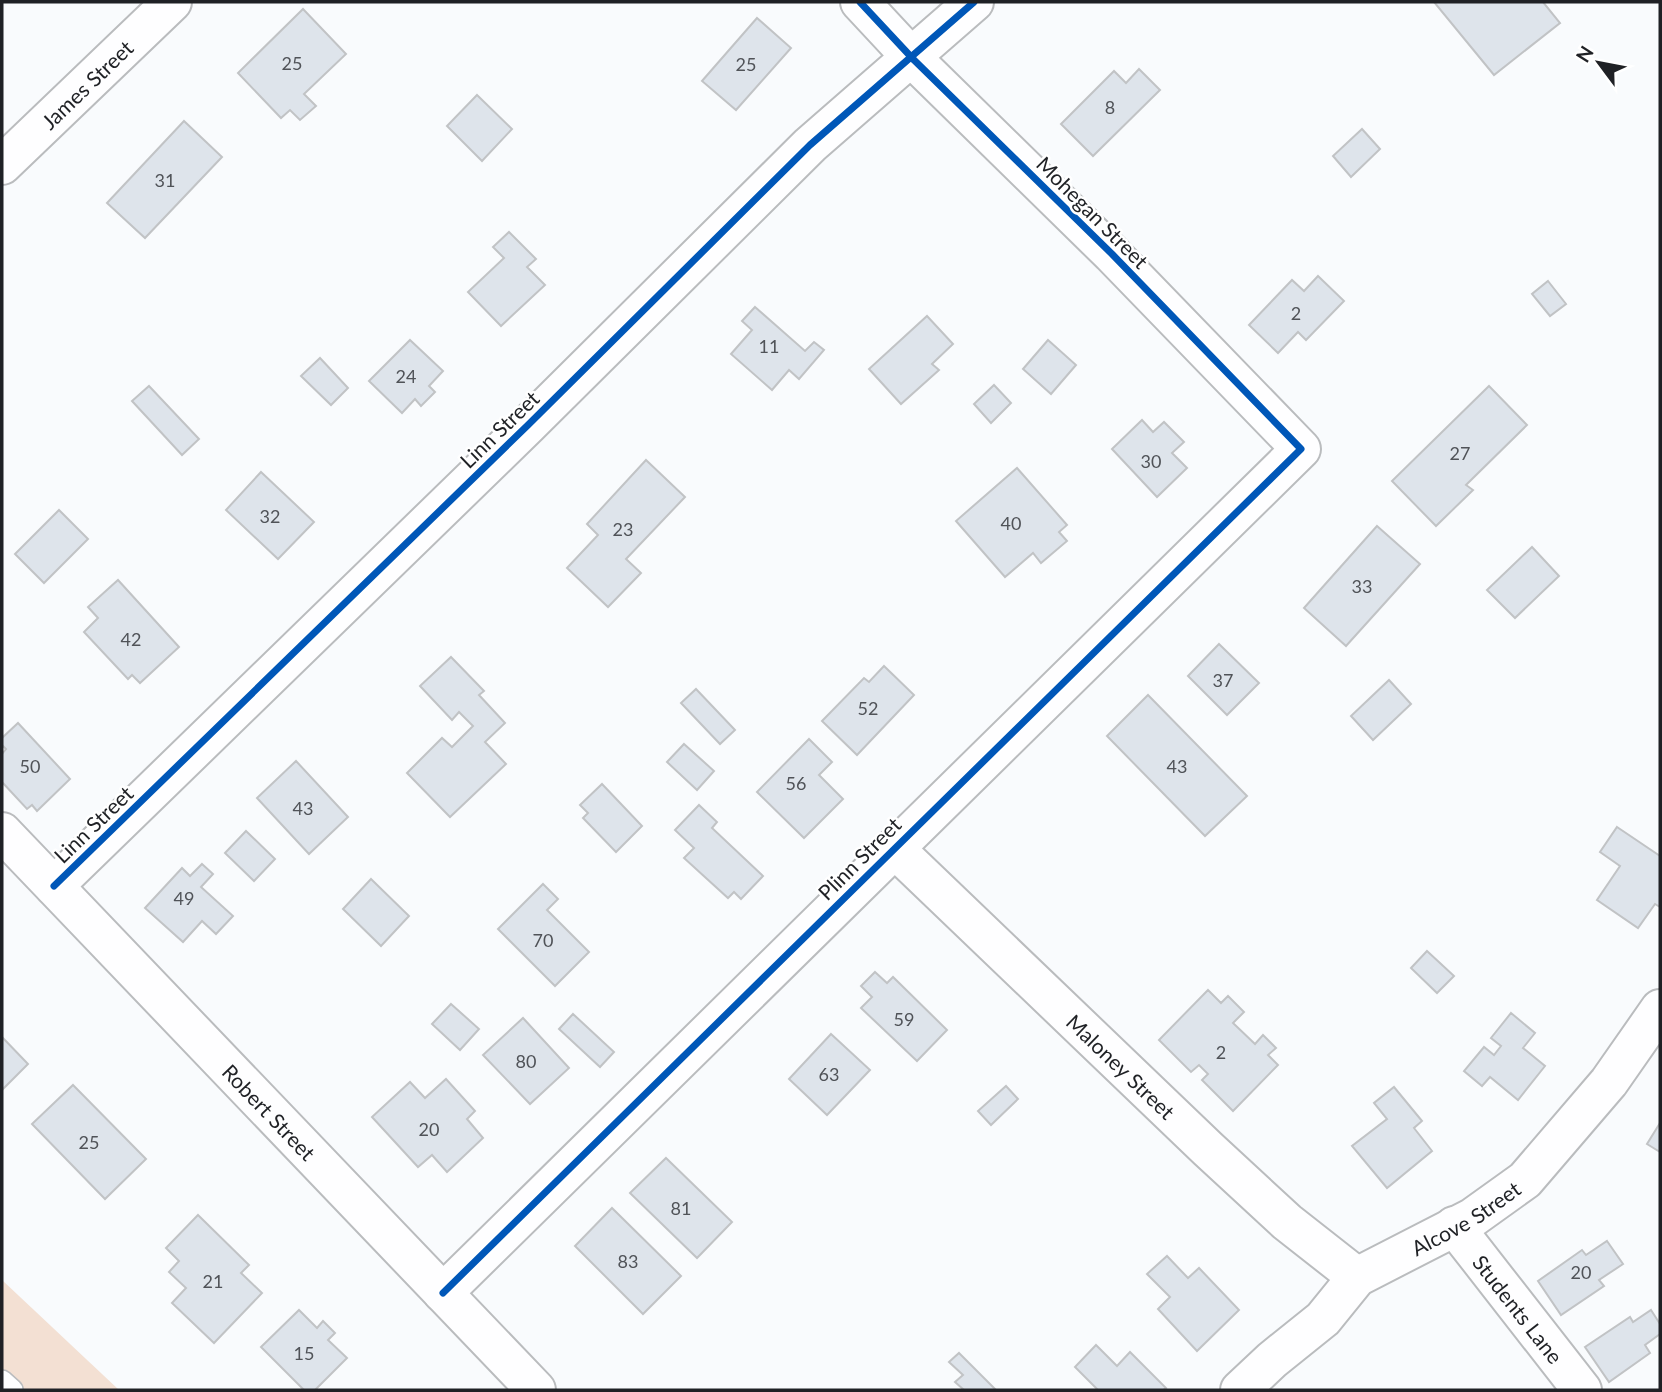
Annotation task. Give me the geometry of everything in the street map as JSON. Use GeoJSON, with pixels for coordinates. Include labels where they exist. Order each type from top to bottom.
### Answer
{"type":"FeatureCollection","features":[{"type":"Feature","properties":{"kind":"street","name":"James Street"},"geometry":{"type":"LineString","coordinates":[[2,165],[172,2]]}},
{"type":"Feature","properties":{"kind":"street","name":"Mohegan Street"},"geometry":{"type":"LineString","coordinates":[[860,2],[911,57],[1112,254],[1301,449]]}},
{"type":"Feature","properties":{"kind":"street","name":"Linn Street"},"geometry":{"type":"LineString","coordinates":[[54,886],[518,435],[810,145],[974,2]]}},
{"type":"Feature","properties":{"kind":"street","name":"Plinn Street"},"geometry":{"type":"LineString","coordinates":[[443,1293],[1301,449]]}},
{"type":"Feature","properties":{"kind":"street","name":"Robert Street"},"geometry":{"type":"LineString","coordinates":[[2,832],[536,1390]]}},
{"type":"Feature","properties":{"kind":"street","name":"Maloney Street"},"geometry":{"type":"LineString","coordinates":[[894,848],[1287,1222],[1357,1277]]}},
{"type":"Feature","properties":{"kind":"street","name":"Alcove Street"},"geometry":{"type":"LineString","coordinates":[[1240,1390],[1323,1319],[1357,1277],[1472,1218],[1525,1180],[1609,1082],[1660,1009]]}},
{"type":"Feature","properties":{"kind":"street","name":"Students Lane"},"geometry":{"type":"LineString","coordinates":[[1454,1226],[1582,1390]]}},
{"type":"Feature","properties":{"kind":"lane"},"geometry":{"type":"LineString","coordinates":[[2,1381],[12,1390]]}},
{"type":"Feature","properties":{"kind":"shaded area"},"geometry":{"type":"Polygon","coordinates":[[[2,1280],[119,1390],[2,1390],[2,1280]]]}},
{"type":"Feature","properties":{"kind":"building"},"geometry":{"type":"Polygon","coordinates":[[[1434,2],[1543,2],[1560,23],[1494,75],[1434,2]]]}},
{"type":"Feature","properties":{"kind":"building"},"geometry":{"type":"Polygon","coordinates":[[[303,9],[346,54],[304,94],[316,106],[300,120],[290,110],[281,118],[238,73],[303,9]]]}},
{"type":"Feature","properties":{"kind":"building"},"geometry":{"type":"Polygon","coordinates":[[[757,18],[791,48],[736,110],[702,81],[757,18]]]}},
{"type":"Feature","properties":{"kind":"building"},"geometry":{"type":"Polygon","coordinates":[[[1139,69],[1160,90],[1093,156],[1061,124],[1114,71],[1126,83],[1139,69]]]}},
{"type":"Feature","properties":{"kind":"building"},"geometry":{"type":"Polygon","coordinates":[[[477,95],[512,129],[482,161],[447,126],[477,95]]]}},
{"type":"Feature","properties":{"kind":"building"},"geometry":{"type":"Polygon","coordinates":[[[184,121],[222,157],[145,238],[107,203],[184,121]]]}},
{"type":"Feature","properties":{"kind":"building"},"geometry":{"type":"Polygon","coordinates":[[[1362,129],[1380,149],[1351,177],[1333,156],[1362,129]]]}},
{"type":"Feature","properties":{"kind":"building"},"geometry":{"type":"Polygon","coordinates":[[[509,232],[536,259],[527,267],[545,285],[501,326],[468,292],[504,258],[493,247],[509,232]]]}},
{"type":"Feature","properties":{"kind":"building"},"geometry":{"type":"Polygon","coordinates":[[[1318,276],[1344,301],[1306,340],[1298,332],[1278,353],[1249,325],[1292,280],[1304,291],[1318,276]]]}},
{"type":"Feature","properties":{"kind":"building"},"geometry":{"type":"Polygon","coordinates":[[[1548,281],[1566,304],[1550,316],[1532,294],[1548,281]]]}},
{"type":"Feature","properties":{"kind":"building"},"geometry":{"type":"Polygon","coordinates":[[[755,307],[805,351],[814,342],[824,350],[799,379],[789,370],[772,390],[731,354],[752,330],[742,321],[755,307]]]}},
{"type":"Feature","properties":{"kind":"building"},"geometry":{"type":"Polygon","coordinates":[[[927,316],[953,344],[932,364],[939,370],[901,404],[869,369],[927,316]]]}},
{"type":"Feature","properties":{"kind":"building"},"geometry":{"type":"Polygon","coordinates":[[[410,340],[443,371],[429,386],[435,392],[421,406],[415,399],[402,413],[369,381],[410,340]]]}},
{"type":"Feature","properties":{"kind":"building"},"geometry":{"type":"Polygon","coordinates":[[[1048,340],[1076,365],[1051,394],[1023,369],[1048,340]]]}},
{"type":"Feature","properties":{"kind":"building"},"geometry":{"type":"Polygon","coordinates":[[[320,358],[348,388],[331,405],[301,376],[320,358]]]}},
{"type":"Feature","properties":{"kind":"building"},"geometry":{"type":"Polygon","coordinates":[[[994,385],[1011,403],[991,423],[974,404],[994,385]]]}},
{"type":"Feature","properties":{"kind":"building"},"geometry":{"type":"Polygon","coordinates":[[[149,386],[199,439],[182,455],[132,401],[149,386]]]}},
{"type":"Feature","properties":{"kind":"building"},"geometry":{"type":"Polygon","coordinates":[[[1489,386],[1527,425],[1466,485],[1473,490],[1436,526],[1392,481],[1489,386]]]}},
{"type":"Feature","properties":{"kind":"building"},"geometry":{"type":"Polygon","coordinates":[[[1142,420],[1153,432],[1164,422],[1184,442],[1172,453],[1187,468],[1157,497],[1112,449],[1142,420]]]}},
{"type":"Feature","properties":{"kind":"building"},"geometry":{"type":"Polygon","coordinates":[[[646,460],[685,497],[626,559],[641,573],[608,607],[567,568],[598,535],[587,524],[646,460]]]}},
{"type":"Feature","properties":{"kind":"building"},"geometry":{"type":"Polygon","coordinates":[[[1017,468],[1067,525],[1059,532],[1067,541],[1041,563],[1033,553],[1005,577],[956,521],[1017,468]]]}},
{"type":"Feature","properties":{"kind":"building"},"geometry":{"type":"Polygon","coordinates":[[[261,472],[314,522],[278,559],[226,510],[261,472]]]}},
{"type":"Feature","properties":{"kind":"building"},"geometry":{"type":"Polygon","coordinates":[[[59,510],[88,539],[44,583],[15,554],[59,510]]]}},
{"type":"Feature","properties":{"kind":"building"},"geometry":{"type":"Polygon","coordinates":[[[1377,526],[1420,564],[1346,646],[1304,608],[1377,526]]]}},
{"type":"Feature","properties":{"kind":"building"},"geometry":{"type":"Polygon","coordinates":[[[1532,547],[1559,576],[1515,618],[1487,590],[1532,547]]]}},
{"type":"Feature","properties":{"kind":"building"},"geometry":{"type":"Polygon","coordinates":[[[118,580],[179,647],[140,683],[132,675],[128,679],[84,632],[98,618],[88,607],[118,580]]]}},
{"type":"Feature","properties":{"kind":"building"},"geometry":{"type":"Polygon","coordinates":[[[1219,644],[1259,683],[1227,715],[1188,676],[1219,644]]]}},
{"type":"Feature","properties":{"kind":"building"},"geometry":{"type":"Polygon","coordinates":[[[451,657],[484,691],[479,695],[505,723],[485,742],[506,764],[450,817],[407,773],[442,738],[452,747],[473,726],[459,712],[452,720],[420,686],[451,657]]]}},
{"type":"Feature","properties":{"kind":"building"},"geometry":{"type":"Polygon","coordinates":[[[884,666],[914,695],[857,755],[822,721],[864,678],[869,682],[884,666]]]}},
{"type":"Feature","properties":{"kind":"building"},"geometry":{"type":"Polygon","coordinates":[[[1389,680],[1411,704],[1373,740],[1351,716],[1389,680]]]}},
{"type":"Feature","properties":{"kind":"building"},"geometry":{"type":"Polygon","coordinates":[[[696,689],[735,730],[720,744],[681,703],[696,689]]]}},
{"type":"Feature","properties":{"kind":"building"},"geometry":{"type":"Polygon","coordinates":[[[1148,695],[1247,796],[1205,836],[1107,736],[1148,695]]]}},
{"type":"Feature","properties":{"kind":"building"},"geometry":{"type":"Polygon","coordinates":[[[18,723],[70,779],[37,811],[32,805],[27,809],[2,782],[2,754],[6,749],[2,745],[2,738],[18,723]]]}},
{"type":"Feature","properties":{"kind":"building"},"geometry":{"type":"Polygon","coordinates":[[[809,739],[832,762],[819,775],[843,799],[804,838],[757,792],[809,739]]]}},
{"type":"Feature","properties":{"kind":"building"},"geometry":{"type":"Polygon","coordinates":[[[684,744],[714,771],[697,790],[667,762],[684,744]]]}},
{"type":"Feature","properties":{"kind":"building"},"geometry":{"type":"Polygon","coordinates":[[[296,761],[348,817],[309,854],[257,798],[296,761]]]}},
{"type":"Feature","properties":{"kind":"building"},"geometry":{"type":"Polygon","coordinates":[[[602,784],[642,826],[616,852],[583,818],[588,813],[580,805],[602,784]]]}},
{"type":"Feature","properties":{"kind":"building"},"geometry":{"type":"Polygon","coordinates":[[[699,805],[717,822],[712,828],[763,876],[741,899],[734,892],[728,898],[684,858],[694,848],[675,830],[699,805]]]}},
{"type":"Feature","properties":{"kind":"building"},"geometry":{"type":"Polygon","coordinates":[[[1617,827],[1660,856],[1660,907],[1655,904],[1638,928],[1597,900],[1620,866],[1600,852],[1617,827]]]}},
{"type":"Feature","properties":{"kind":"building"},"geometry":{"type":"Polygon","coordinates":[[[246,831],[275,859],[254,881],[225,853],[246,831]]]}},
{"type":"Feature","properties":{"kind":"building"},"geometry":{"type":"Polygon","coordinates":[[[202,864],[213,874],[201,887],[233,916],[216,934],[202,921],[183,942],[145,908],[182,868],[190,876],[202,864]]]}},
{"type":"Feature","properties":{"kind":"building"},"geometry":{"type":"Polygon","coordinates":[[[371,879],[409,916],[381,946],[343,909],[371,879]]]}},
{"type":"Feature","properties":{"kind":"building"},"geometry":{"type":"Polygon","coordinates":[[[543,884],[558,899],[547,910],[589,952],[555,986],[498,929],[543,884]]]}},
{"type":"Feature","properties":{"kind":"building"},"geometry":{"type":"Polygon","coordinates":[[[1427,951],[1454,976],[1437,993],[1411,968],[1427,951]]]}},
{"type":"Feature","properties":{"kind":"building"},"geometry":{"type":"Polygon","coordinates":[[[875,972],[887,983],[893,977],[947,1030],[917,1061],[861,1008],[872,997],[861,986],[875,972]]]}},
{"type":"Feature","properties":{"kind":"building"},"geometry":{"type":"Polygon","coordinates":[[[1208,990],[1221,1003],[1228,996],[1244,1012],[1233,1023],[1255,1044],[1263,1035],[1276,1048],[1268,1055],[1278,1065],[1233,1111],[1202,1080],[1208,1074],[1199,1065],[1191,1072],[1159,1040],[1208,990]]]}},
{"type":"Feature","properties":{"kind":"building"},"geometry":{"type":"Polygon","coordinates":[[[451,1004],[479,1029],[460,1050],[432,1024],[451,1004]]]}},
{"type":"Feature","properties":{"kind":"building"},"geometry":{"type":"Polygon","coordinates":[[[1511,1013],[1535,1033],[1523,1048],[1545,1066],[1518,1100],[1490,1077],[1482,1086],[1464,1071],[1484,1047],[1494,1055],[1501,1046],[1491,1038],[1511,1013]]]}},
{"type":"Feature","properties":{"kind":"building"},"geometry":{"type":"Polygon","coordinates":[[[573,1014],[614,1052],[600,1067],[559,1029],[573,1014]]]}},
{"type":"Feature","properties":{"kind":"building"},"geometry":{"type":"Polygon","coordinates":[[[523,1018],[569,1068],[530,1104],[483,1055],[523,1018]]]}},
{"type":"Feature","properties":{"kind":"building"},"geometry":{"type":"Polygon","coordinates":[[[831,1034],[870,1070],[827,1115],[789,1079],[831,1034]]]}},
{"type":"Feature","properties":{"kind":"building"},"geometry":{"type":"Polygon","coordinates":[[[2,1037],[28,1064],[2,1090],[2,1037]]]}},
{"type":"Feature","properties":{"kind":"building"},"geometry":{"type":"Polygon","coordinates":[[[446,1079],[475,1111],[467,1119],[483,1138],[447,1172],[432,1155],[418,1167],[372,1117],[410,1082],[425,1098],[446,1079]]]}},
{"type":"Feature","properties":{"kind":"building"},"geometry":{"type":"Polygon","coordinates":[[[73,1085],[146,1159],[105,1199],[32,1124],[73,1085]]]}},
{"type":"Feature","properties":{"kind":"building"},"geometry":{"type":"Polygon","coordinates":[[[1006,1086],[1018,1099],[991,1125],[978,1111],[1006,1086]]]}},
{"type":"Feature","properties":{"kind":"building"},"geometry":{"type":"Polygon","coordinates":[[[1394,1087],[1422,1121],[1414,1128],[1432,1151],[1387,1188],[1352,1146],[1387,1119],[1374,1103],[1394,1087]]]}},
{"type":"Feature","properties":{"kind":"building"},"geometry":{"type":"Polygon","coordinates":[[[1660,1123],[1660,1152],[1647,1144],[1660,1123]]]}},
{"type":"Feature","properties":{"kind":"building"},"geometry":{"type":"Polygon","coordinates":[[[666,1158],[732,1222],[697,1258],[630,1193],[666,1158]]]}},
{"type":"Feature","properties":{"kind":"building"},"geometry":{"type":"Polygon","coordinates":[[[612,1208],[681,1276],[643,1314],[575,1246],[612,1208]]]}},
{"type":"Feature","properties":{"kind":"building"},"geometry":{"type":"Polygon","coordinates":[[[198,1215],[249,1265],[241,1273],[262,1293],[214,1343],[172,1303],[186,1288],[169,1272],[179,1261],[166,1248],[198,1215]]]}},
{"type":"Feature","properties":{"kind":"building"},"geometry":{"type":"Polygon","coordinates":[[[1607,1241],[1623,1264],[1599,1280],[1604,1286],[1561,1315],[1538,1281],[1582,1250],[1586,1255],[1607,1241]]]}},
{"type":"Feature","properties":{"kind":"building"},"geometry":{"type":"Polygon","coordinates":[[[1167,1256],[1188,1278],[1199,1268],[1239,1310],[1197,1351],[1158,1309],[1170,1297],[1147,1274],[1167,1256]]]}},
{"type":"Feature","properties":{"kind":"building"},"geometry":{"type":"Polygon","coordinates":[[[299,1310],[317,1328],[323,1321],[335,1333],[328,1340],[347,1358],[315,1390],[304,1390],[261,1347],[299,1310]]]}},
{"type":"Feature","properties":{"kind":"building"},"geometry":{"type":"Polygon","coordinates":[[[1651,1310],[1660,1324],[1660,1334],[1645,1345],[1650,1353],[1609,1382],[1585,1347],[1630,1317],[1633,1322],[1651,1310]]]}},
{"type":"Feature","properties":{"kind":"building"},"geometry":{"type":"Polygon","coordinates":[[[1096,1345],[1117,1366],[1130,1352],[1166,1388],[1098,1390],[1075,1367],[1096,1345]]]}},
{"type":"Feature","properties":{"kind":"building"},"geometry":{"type":"Polygon","coordinates":[[[959,1353],[996,1390],[964,1390],[955,1382],[963,1375],[949,1362],[959,1353]]]}},
{"type":"Feature","properties":{"kind":"cycle path"},"geometry":{"type":"LineString","coordinates":[[443,1293],[1301,449],[1112,254],[914,60],[860,2]]}},
{"type":"Feature","properties":{"kind":"cycle path"},"geometry":{"type":"LineString","coordinates":[[54,886],[528,425],[810,145],[974,2]]}}]}
